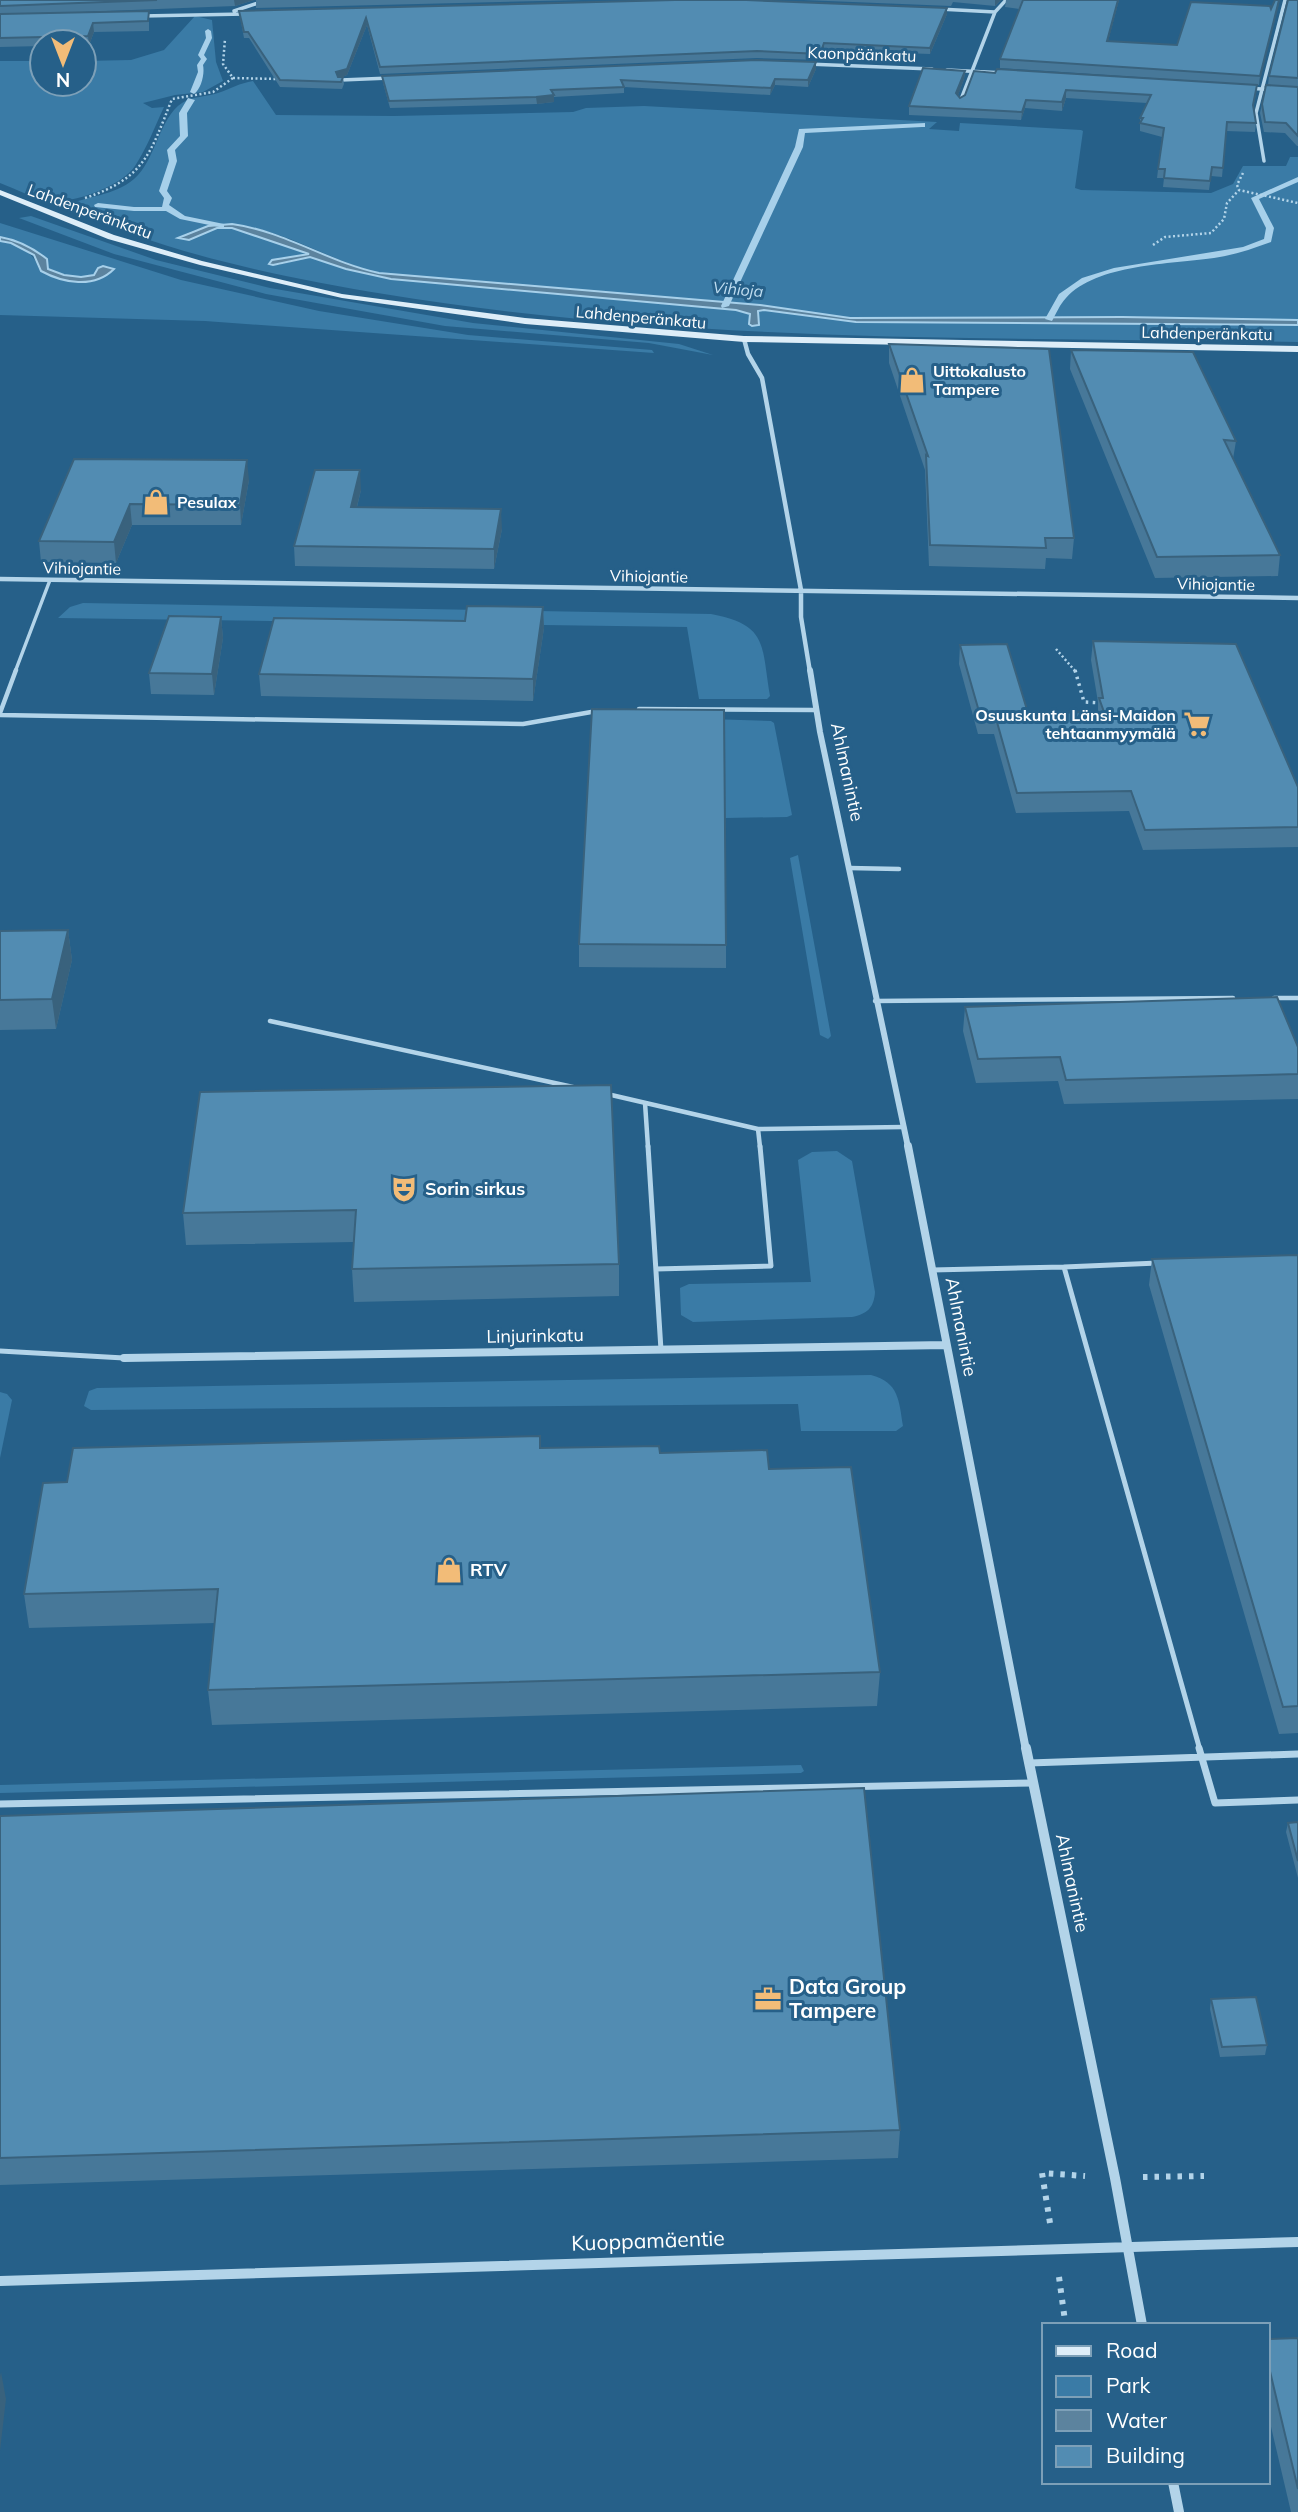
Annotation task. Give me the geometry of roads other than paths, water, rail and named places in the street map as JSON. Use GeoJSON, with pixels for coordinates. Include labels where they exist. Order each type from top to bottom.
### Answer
{"type":"FeatureCollection","features":[{"type":"Feature","properties":{"kind":"main road","name":"Lahdenperänkatu"},"geometry":{"type":"LineString","coordinates":[[0,192],[111,237],[187,260],[342,296],[525,321],[744,339],[1298,349]]}},
{"type":"Feature","properties":{"kind":"street"},"geometry":{"type":"LineString","coordinates":[[228,14],[267,0]]}},
{"type":"Feature","properties":{"kind":"street"},"geometry":{"type":"LineString","coordinates":[[960,103],[995,12],[1006,0]]}},
{"type":"Feature","properties":{"kind":"street"},"geometry":{"type":"LineString","coordinates":[[1264,161],[1256,114],[1285,0]]}},
{"type":"Feature","properties":{"kind":"street"},"geometry":{"type":"LineString","coordinates":[[931,9],[995,12]]}},
{"type":"Feature","properties":{"kind":"street"},"geometry":{"type":"LineString","coordinates":[[139,16],[248,14]]}},
{"type":"Feature","properties":{"kind":"street","name":"Kaonpäänkatu"},"geometry":{"type":"LineString","coordinates":[[804,64],[932,69]]}},
{"type":"Feature","properties":{"kind":"street"},"geometry":{"type":"LineString","coordinates":[[945,70],[1011,73]]}},
{"type":"Feature","properties":{"kind":"street"},"geometry":{"type":"LineString","coordinates":[[341,80],[398,78]]}},
{"type":"Feature","properties":{"kind":"street"},"geometry":{"type":"LineString","coordinates":[[1236,87],[1286,91]]}},
{"type":"Feature","properties":{"kind":"street","name":"Ahlmanintie"},"geometry":{"type":"LineString","coordinates":[[744,339],[748,354],[762,378],[801,590],[801,617],[816,709],[875,1001],[904,1128],[1033,1783],[1115,2178],[1142,2323]]}},
{"type":"Feature","properties":{"kind":"street","name":"Vihiojantie"},"geometry":{"type":"LineString","coordinates":[[0,579],[1298,598]]}},
{"type":"Feature","properties":{"kind":"street","name":"Linjurinkatu"},"geometry":{"type":"LineString","coordinates":[[124,1358],[946,1345]]}},
{"type":"Feature","properties":{"kind":"street","name":"Kuoppamäentie"},"geometry":{"type":"LineString","coordinates":[[0,2281],[1298,2242]]}},
{"type":"Feature","properties":{"kind":"street"},"geometry":{"type":"LineString","coordinates":[[1173,2484],[1179,2512]]}},
{"type":"Feature","properties":{"kind":"lane"},"geometry":{"type":"LineString","coordinates":[[50,580],[0,714],[523,724],[605,710]]}},
{"type":"Feature","properties":{"kind":"lane"},"geometry":{"type":"LineString","coordinates":[[632,710],[816,709]]}},
{"type":"Feature","properties":{"kind":"lane"},"geometry":{"type":"LineString","coordinates":[[849,868],[899,869]]}},
{"type":"Feature","properties":{"kind":"lane"},"geometry":{"type":"LineString","coordinates":[[875,1001],[1244,998]]}},
{"type":"Feature","properties":{"kind":"lane"},"geometry":{"type":"LineString","coordinates":[[1271,998],[1298,998]]}},
{"type":"Feature","properties":{"kind":"lane"},"geometry":{"type":"LineString","coordinates":[[270,1021],[583,1089]]}},
{"type":"Feature","properties":{"kind":"lane"},"geometry":{"type":"LineString","coordinates":[[595,1092],[758,1129],[904,1128]]}},
{"type":"Feature","properties":{"kind":"lane"},"geometry":{"type":"LineString","coordinates":[[645,1103],[661,1350]]}},
{"type":"Feature","properties":{"kind":"lane"},"geometry":{"type":"LineString","coordinates":[[656,1269],[771,1266],[758,1129]]}},
{"type":"Feature","properties":{"kind":"lane"},"geometry":{"type":"LineString","coordinates":[[932,1270],[991,1271],[1161,1263]]}},
{"type":"Feature","properties":{"kind":"lane"},"geometry":{"type":"LineString","coordinates":[[1064,1266],[1215,1802],[1298,1800]]}},
{"type":"Feature","properties":{"kind":"lane"},"geometry":{"type":"LineString","coordinates":[[0,1351],[124,1358]]}},
{"type":"Feature","properties":{"kind":"lane"},"geometry":{"type":"LineString","coordinates":[[1029,1763],[1298,1755]]}},
{"type":"Feature","properties":{"kind":"lane"},"geometry":{"type":"LineString","coordinates":[[0,1804],[1033,1783]]}},
{"type":"Feature","properties":{"kind":"water"},"geometry":{"type":"Polygon","coordinates":[[[232,224],[270,233],[342,262],[379,273],[760,305],[850,318],[1122,317],[1298,320],[1298,325],[856,322],[764,310],[758,311],[759,325],[752,326],[749,324],[750,314],[736,310],[391,279],[346,269],[310,257],[273,265],[269,264],[272,260],[309,254],[232,228],[217,228],[189,240],[178,238],[208,226],[232,224]]]}},
{"type":"Feature","properties":{"kind":"water"},"geometry":{"type":"Polygon","coordinates":[[[0,237],[31,248],[47,259],[48,269],[64,275],[94,275],[98,268],[103,266],[114,269],[88,282],[59,279],[41,271],[34,255],[11,243],[0,241],[0,237]]]}},
{"type":"Feature","properties":{"kind":"waterway"},"geometry":{"type":"LineString","coordinates":[[194,92],[204,59],[201,55],[209,38],[208,31]]}},
{"type":"Feature","properties":{"kind":"waterway"},"geometry":{"type":"LineString","coordinates":[[191,100],[183,113],[184,136],[171,150],[173,161],[163,191],[168,198],[165,205],[182,217],[221,226]]}},
{"type":"Feature","properties":{"kind":"waterway","name":"Vihioja"},"geometry":{"type":"LineString","coordinates":[[725,306],[799,147],[802,131],[922,125]]}},
{"type":"Feature","properties":{"kind":"waterway"},"geometry":{"type":"LineString","coordinates":[[1049,319],[1062,296],[1085,280],[1114,270],[1245,249],[1268,240],[1270,228],[1255,198],[1298,179]]}},
{"type":"Feature","properties":{"kind":"waterway"},"geometry":{"type":"LineString","coordinates":[[98,205],[168,209]]}},
{"type":"Feature","properties":{"kind":"place","name":"Uittokalusto Tampere"},"geometry":{"type":"Point","coordinates":[912,380]}},
{"type":"Feature","properties":{"kind":"place","name":"Pesulax"},"geometry":{"type":"Point","coordinates":[156,502]}},
{"type":"Feature","properties":{"kind":"place","name":"Osuuskunta Länsi-Maidon tehtaanmyymälä"},"geometry":{"type":"Point","coordinates":[1197,724]}},
{"type":"Feature","properties":{"kind":"place","name":"Sorin sirkus"},"geometry":{"type":"Point","coordinates":[404,1189]}},
{"type":"Feature","properties":{"kind":"place","name":"RTV"},"geometry":{"type":"Point","coordinates":[449,1570]}},
{"type":"Feature","properties":{"kind":"place","name":"Data Group Tampere"},"geometry":{"type":"Point","coordinates":[768,1999]}}]}
